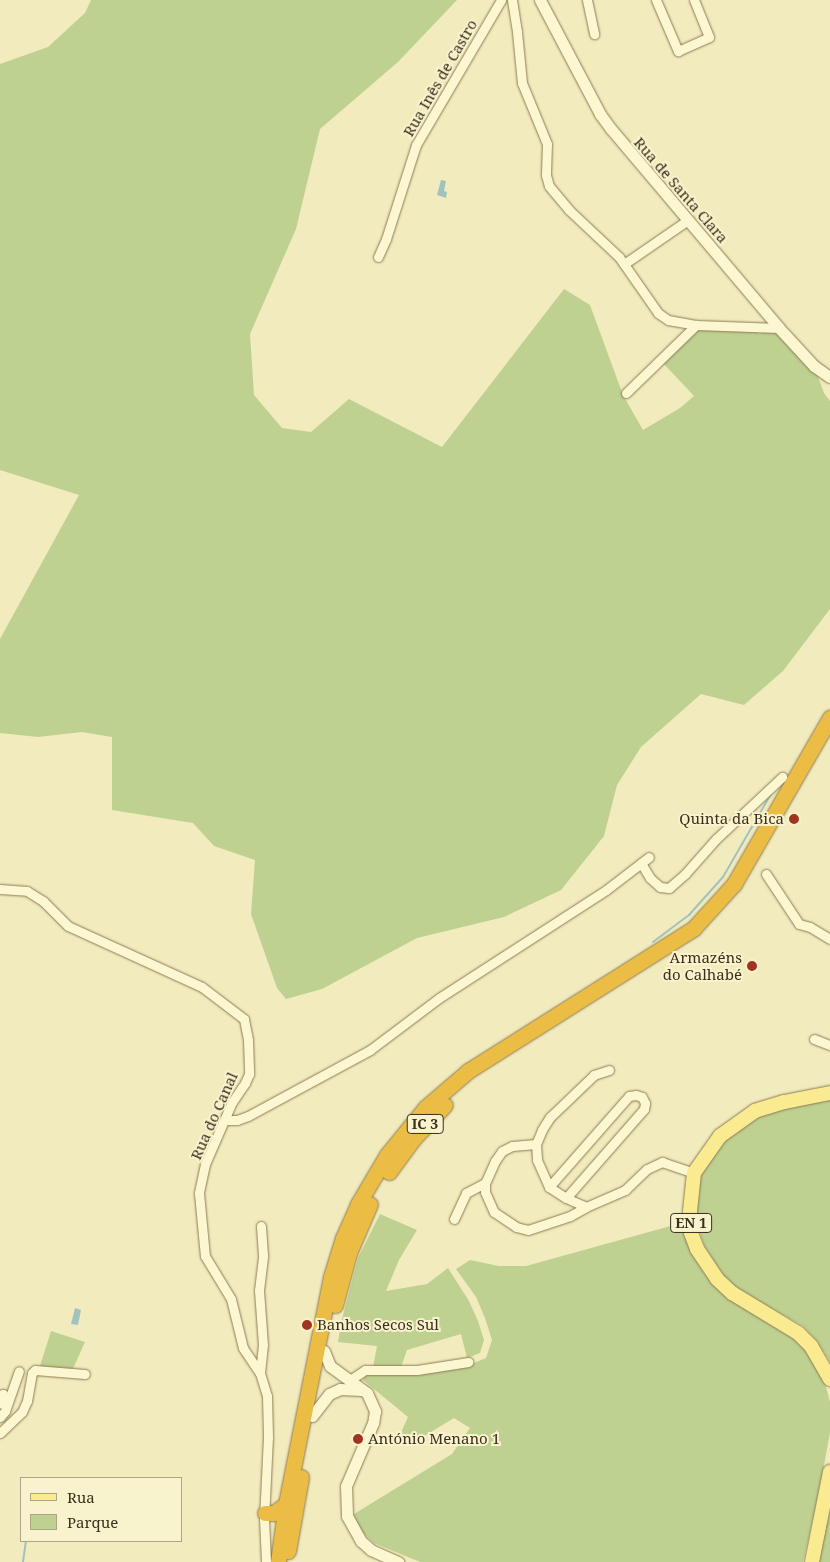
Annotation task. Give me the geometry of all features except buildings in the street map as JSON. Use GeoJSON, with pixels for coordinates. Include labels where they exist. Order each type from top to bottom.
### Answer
{"type":"FeatureCollection","features":[{"type":"Feature","properties":{"kind":"highway","name":"IC 3"},"geometry":{"type":"LineString","coordinates":[[278,1562],[281,1529],[331,1277],[343,1238],[358,1204],[387,1155],[425,1108],[468,1071],[656,954],[700,923],[734,884],[830,718]]}},
{"type":"Feature","properties":{"kind":"highway","name":"IC 3"},"geometry":{"type":"LineString","coordinates":[[287,1562],[324,1350],[349,1253],[368,1208],[396,1161],[432,1116],[475,1079],[662,962],[700,935],[741,890],[830,738]]}},
{"type":"Feature","properties":{"kind":"highway"},"geometry":{"type":"LineString","coordinates":[[265,1516],[274,1513],[286,1504]]}},
{"type":"Feature","properties":{"kind":"highway"},"geometry":{"type":"LineString","coordinates":[[265,1516],[281,1529]]}},
{"type":"Feature","properties":{"kind":"main road","name":"EN 1"},"geometry":{"type":"LineString","coordinates":[[830,1093],[784,1102],[755,1112],[741,1120],[720,1136],[694,1173],[691,1191],[692,1232],[706,1264],[732,1293],[798,1333],[811,1346],[830,1378]]}},
{"type":"Feature","properties":{"kind":"main road"},"geometry":{"type":"LineString","coordinates":[[812,1562],[830,1472]]}},
{"type":"Feature","properties":{"kind":"street","name":"Rua Inês de Castro"},"geometry":{"type":"LineString","coordinates":[[378,257],[386,239],[416,145],[501,0]]}},
{"type":"Feature","properties":{"kind":"street"},"geometry":{"type":"LineString","coordinates":[[512,0],[518,32],[522,83],[547,144],[546,174],[549,186],[569,210],[624,264],[658,313],[668,320],[696,325],[779,328]]}},
{"type":"Feature","properties":{"kind":"street","name":"Rua de Santa Clara"},"geometry":{"type":"LineString","coordinates":[[540,0],[600,114],[624,146],[779,328],[814,366],[830,377]]}},
{"type":"Feature","properties":{"kind":"street"},"geometry":{"type":"LineString","coordinates":[[587,0],[594,34]]}},
{"type":"Feature","properties":{"kind":"street"},"geometry":{"type":"LineString","coordinates":[[656,0],[678,50],[709,36],[694,0]]}},
{"type":"Feature","properties":{"kind":"street"},"geometry":{"type":"LineString","coordinates":[[624,264],[688,220]]}},
{"type":"Feature","properties":{"kind":"street"},"geometry":{"type":"LineString","coordinates":[[626,392],[696,325]]}},
{"type":"Feature","properties":{"kind":"street"},"geometry":{"type":"LineString","coordinates":[[641,863],[650,878],[660,887],[669,888],[685,874],[716,839],[782,777]]}},
{"type":"Feature","properties":{"kind":"street"},"geometry":{"type":"LineString","coordinates":[[224,1120],[237,1120],[248,1116],[370,1050],[439,998],[606,890],[649,857]]}},
{"type":"Feature","properties":{"kind":"street"},"geometry":{"type":"LineString","coordinates":[[766,874],[800,924],[810,927],[830,939]]}},
{"type":"Feature","properties":{"kind":"street","name":"Rua do Canal"},"geometry":{"type":"LineString","coordinates":[[0,888],[27,892],[43,901],[68,926],[202,987],[244,1019],[248,1040],[249,1074],[224,1120],[206,1164],[199,1193],[205,1256],[230,1300],[243,1348],[260,1373],[267,1396],[266,1562]]}},
{"type":"Feature","properties":{"kind":"street"},"geometry":{"type":"LineString","coordinates":[[814,1039],[830,1045]]}},
{"type":"Feature","properties":{"kind":"street"},"geometry":{"type":"LineString","coordinates":[[586,1208],[549,1187],[536,1160],[536,1144],[550,1117],[594,1075],[609,1070]]}},
{"type":"Feature","properties":{"kind":"street"},"geometry":{"type":"LineString","coordinates":[[549,1187],[629,1096],[636,1095],[642,1097],[645,1103],[644,1110],[566,1198]]}},
{"type":"Feature","properties":{"kind":"street"},"geometry":{"type":"LineString","coordinates":[[454,1218],[466,1193],[485,1183],[502,1151],[512,1146],[536,1144]]}},
{"type":"Feature","properties":{"kind":"street"},"geometry":{"type":"LineString","coordinates":[[485,1183],[486,1192],[494,1212],[516,1227],[528,1230],[570,1216],[625,1190],[647,1169],[662,1162],[694,1173]]}},
{"type":"Feature","properties":{"kind":"street"},"geometry":{"type":"LineString","coordinates":[[260,1373],[263,1345],[259,1290],[262,1255],[261,1226]]}},
{"type":"Feature","properties":{"kind":"street"},"geometry":{"type":"LineString","coordinates":[[324,1350],[330,1366],[350,1380],[372,1400],[375,1411],[373,1423],[346,1486],[345,1510],[354,1533],[361,1541],[371,1550],[398,1562]]}},
{"type":"Feature","properties":{"kind":"street"},"geometry":{"type":"LineString","coordinates":[[350,1380],[364,1370],[417,1370],[468,1362]]}},
{"type":"Feature","properties":{"kind":"street"},"geometry":{"type":"LineString","coordinates":[[0,1433],[22,1412],[27,1401],[32,1373],[35,1370],[85,1374]]}},
{"type":"Feature","properties":{"kind":"street"},"geometry":{"type":"LineString","coordinates":[[0,1417],[5,1412],[19,1371]]}},
{"type":"Feature","properties":{"kind":"street"},"geometry":{"type":"LineString","coordinates":[[312,1416],[329,1394],[340,1389],[361,1390]]}},
{"type":"Feature","properties":{"kind":"street"},"geometry":{"type":"LineString","coordinates":[[0,1395],[3,1394],[0,1404]]}},
{"type":"Feature","properties":{"kind":"green space"},"geometry":{"type":"Polygon","coordinates":[[[91,0],[457,0],[398,62],[320,129],[296,229],[250,334],[254,395],[282,428],[311,432],[349,399],[442,447],[564,289],[590,305],[623,395],[643,430],[680,408],[694,396],[663,363],[701,327],[758,329],[759,334],[779,328],[814,366],[824,393],[830,401],[830,609],[783,671],[744,705],[701,694],[641,747],[617,785],[604,836],[561,890],[504,917],[417,938],[322,989],[286,999],[277,988],[251,914],[255,860],[214,846],[193,823],[112,810],[112,737],[82,732],[38,737],[0,733],[0,639],[79,495],[0,470],[0,64],[48,47],[85,13],[91,0]]]}},
{"type":"Feature","properties":{"kind":"green space"},"geometry":{"type":"Polygon","coordinates":[[[830,1099],[830,1362],[817,1341],[803,1326],[736,1288],[722,1274],[704,1245],[696,1212],[700,1175],[724,1140],[757,1117],[786,1108],[830,1099]]]}},
{"type":"Feature","properties":{"kind":"green space"},"geometry":{"type":"Polygon","coordinates":[[[380,1214],[417,1230],[399,1260],[386,1291],[427,1284],[448,1268],[469,1301],[478,1321],[484,1340],[480,1353],[467,1358],[461,1334],[407,1350],[401,1367],[373,1367],[377,1346],[338,1342],[358,1258],[380,1214]]]}},
{"type":"Feature","properties":{"kind":"green space"},"geometry":{"type":"Polygon","coordinates":[[[685,1222],[691,1251],[712,1283],[794,1338],[806,1350],[825,1383],[830,1402],[830,1432],[820,1488],[803,1562],[420,1562],[374,1543],[359,1529],[354,1514],[452,1454],[470,1428],[454,1418],[411,1444],[399,1437],[408,1417],[363,1380],[365,1373],[417,1374],[443,1371],[469,1365],[486,1358],[492,1340],[485,1318],[476,1297],[456,1269],[470,1260],[499,1266],[526,1266],[685,1222]]]}},
{"type":"Feature","properties":{"kind":"green space"},"geometry":{"type":"Polygon","coordinates":[[[51,1331],[85,1342],[72,1371],[40,1366],[51,1331]]]}},
{"type":"Feature","properties":{"kind":"green space"},"geometry":{"type":"Polygon","coordinates":[[[830,1501],[830,1562],[816,1562],[830,1501]]]}},
{"type":"Feature","properties":{"kind":"water"},"geometry":{"type":"Polygon","coordinates":[[[441,180],[446,181],[444,191],[447,192],[446,198],[437,195],[441,180]]]}},
{"type":"Feature","properties":{"kind":"water"},"geometry":{"type":"Polygon","coordinates":[[[75,1308],[81,1310],[78,1325],[71,1324],[75,1308]]]}},
{"type":"Feature","properties":{"kind":"waterway"},"geometry":{"type":"LineString","coordinates":[[653,942],[689,915],[723,877],[771,794]]}},
{"type":"Feature","properties":{"kind":"waterway"},"geometry":{"type":"LineString","coordinates":[[23,1562],[26,1542]]}},
{"type":"Feature","properties":{"kind":"place","name":"Quinta da Bica"},"geometry":{"type":"Point","coordinates":[794,819]}},
{"type":"Feature","properties":{"kind":"place","name":"Armazéns do Calhabé"},"geometry":{"type":"Point","coordinates":[752,966]}},
{"type":"Feature","properties":{"kind":"place","name":"Banhos Secos Sul"},"geometry":{"type":"Point","coordinates":[307,1325]}},
{"type":"Feature","properties":{"kind":"place","name":"António Menano 1"},"geometry":{"type":"Point","coordinates":[358,1439]}}]}
